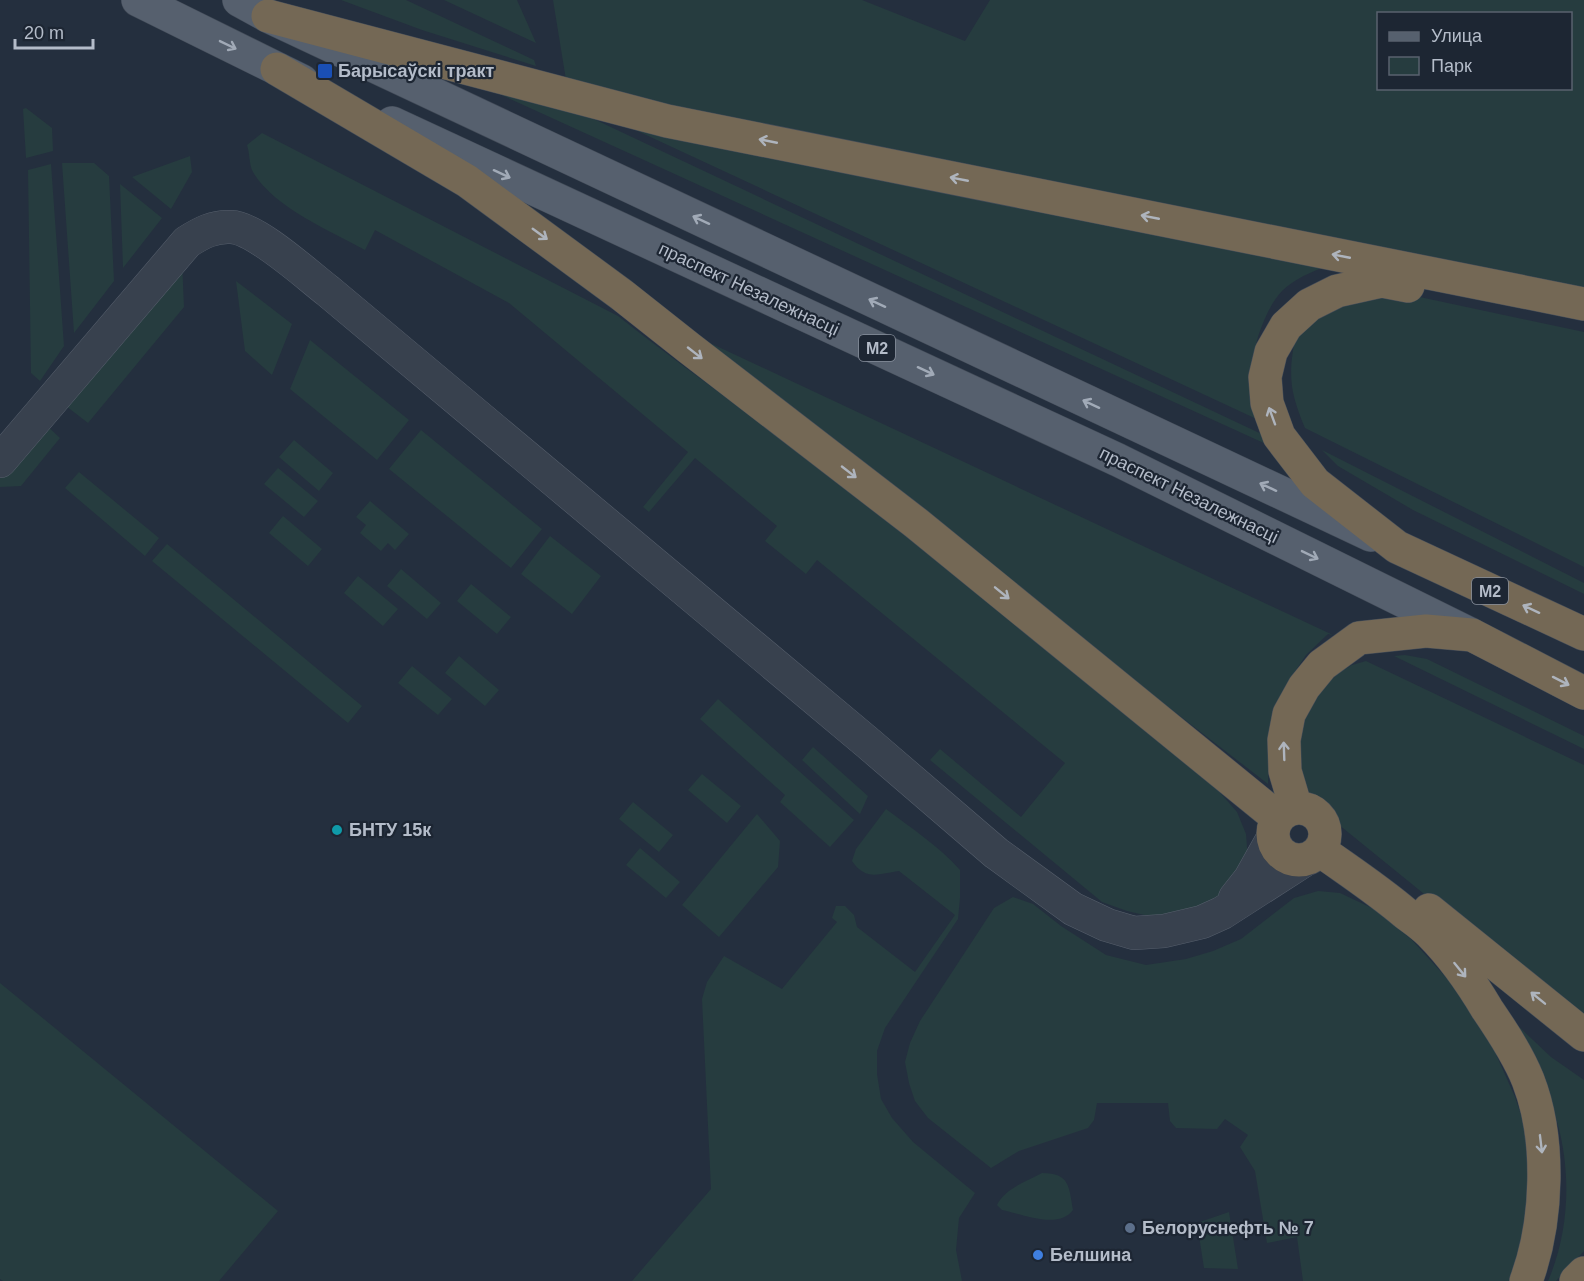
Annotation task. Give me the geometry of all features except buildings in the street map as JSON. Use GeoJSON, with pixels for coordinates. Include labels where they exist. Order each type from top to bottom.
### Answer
{"type":"FeatureCollection","features":[{"type":"Feature","properties":{"kind":"highway"},"geometry":{"type":"LineString","coordinates":[[268,16],[667,121],[1584,304]]}},
{"type":"Feature","properties":{"kind":"highway"},"geometry":{"type":"LineString","coordinates":[[277,69],[467,181],[622,295],[916,523],[1282,821]]}},
{"type":"Feature","properties":{"kind":"highway"},"geometry":{"type":"LineString","coordinates":[[1397,547],[1315,483],[1279,436],[1267,403],[1265,377],[1271,352],[1286,326],[1309,305],[1336,291],[1382,281],[1584,320]]}},
{"type":"Feature","properties":{"kind":"highway","name":"М2"},"geometry":{"type":"LineString","coordinates":[[1397,547],[1584,634]]}},
{"type":"Feature","properties":{"kind":"highway"},"geometry":{"type":"LineString","coordinates":[[1282,821],[1306,809],[1316,813],[1322,821],[1316,847],[1293,860],[1283,856],[1276,848],[1282,821],[1284,740],[1289,714],[1304,687],[1322,665],[1340,650],[1359,639],[1426,631],[1472,635]]}},
{"type":"Feature","properties":{"kind":"highway","name":"праспект Незалежнасці"},"geometry":{"type":"LineString","coordinates":[[1472,635],[1584,693]]}},
{"type":"Feature","properties":{"kind":"highway"},"geometry":{"type":"LineString","coordinates":[[1316,847],[1420,903],[1584,1035]]}},
{"type":"Feature","properties":{"kind":"highway"},"geometry":{"type":"LineString","coordinates":[[1316,847],[1376,889],[1429,932],[1473,985],[1528,1080],[1539,1120],[1544,1165],[1542,1209],[1533,1262],[1526,1281]]}},
{"type":"Feature","properties":{"kind":"highway"},"geometry":{"type":"LineString","coordinates":[[1576,1281],[1584,1273]]}},
{"type":"Feature","properties":{"kind":"main road","name":"праспект Незалежнасці"},"geometry":{"type":"LineString","coordinates":[[138,0],[277,69],[1118,460],[1472,635]]}},
{"type":"Feature","properties":{"kind":"main road","name":"М2"},"geometry":{"type":"LineString","coordinates":[[240,0],[268,16],[1397,547]]}},
{"type":"Feature","properties":{"kind":"street"},"geometry":{"type":"LineString","coordinates":[[0,460],[187,242],[218,228],[241,229],[253,234],[328,291],[996,853],[1073,909],[1107,925],[1134,933],[1164,931],[1202,922],[1222,913],[1316,847]]}},
{"type":"Feature","properties":{"kind":"street"},"geometry":{"type":"LineString","coordinates":[[1222,913],[1250,879],[1282,821]]}},
{"type":"Feature","properties":{"kind":"green space"},"geometry":{"type":"Polygon","coordinates":[[[341,0],[406,0],[534,60],[536,66],[422,30],[341,0]]]}},
{"type":"Feature","properties":{"kind":"green space"},"geometry":{"type":"Polygon","coordinates":[[[444,0],[517,0],[536,43],[444,0]]]}},
{"type":"Feature","properties":{"kind":"green space"},"geometry":{"type":"Polygon","coordinates":[[[553,0],[862,0],[965,41],[990,0],[1584,0],[1584,291],[567,86],[553,0]]]}},
{"type":"Feature","properties":{"kind":"green space"},"geometry":{"type":"Polygon","coordinates":[[[460,76],[564,105],[1270,438],[1279,450],[460,76]]]}},
{"type":"Feature","properties":{"kind":"green space"},"geometry":{"type":"Polygon","coordinates":[[[573,101],[1327,266],[1297,279],[1282,291],[1271,306],[1261,327],[1253,367],[1263,422],[573,101]]]}},
{"type":"Feature","properties":{"kind":"green space"},"geometry":{"type":"Polygon","coordinates":[[[26,108],[52,128],[53,151],[26,158],[23,109],[26,108]]]}},
{"type":"Feature","properties":{"kind":"green space"},"geometry":{"type":"Polygon","coordinates":[[[262,133],[618,316],[870,508],[1216,788],[1237,812],[1246,834],[1248,860],[1228,891],[1206,905],[1153,917],[1102,902],[930,760],[940,749],[1021,817],[1065,763],[817,560],[806,574],[765,541],[777,526],[695,458],[649,512],[643,507],[688,452],[509,303],[375,230],[365,250],[288,207],[262,185],[253,172],[247,145],[262,133]]]}},
{"type":"Feature","properties":{"kind":"green space"},"geometry":{"type":"Polygon","coordinates":[[[190,156],[192,172],[171,209],[132,177],[190,156]]]}},
{"type":"Feature","properties":{"kind":"green space"},"geometry":{"type":"Polygon","coordinates":[[[62,163],[94,163],[109,176],[114,281],[74,333],[62,163]]]}},
{"type":"Feature","properties":{"kind":"green space"},"geometry":{"type":"Polygon","coordinates":[[[51,164],[64,346],[40,381],[31,373],[28,170],[51,164]]]}},
{"type":"Feature","properties":{"kind":"green space"},"geometry":{"type":"Polygon","coordinates":[[[120,184],[162,218],[123,268],[120,184]]]}},
{"type":"Feature","properties":{"kind":"green space"},"geometry":{"type":"Polygon","coordinates":[[[182,261],[184,307],[88,423],[66,406],[182,261]]]}},
{"type":"Feature","properties":{"kind":"green space"},"geometry":{"type":"Polygon","coordinates":[[[236,281],[292,324],[272,375],[245,351],[236,281]]]}},
{"type":"Feature","properties":{"kind":"green space"},"geometry":{"type":"Polygon","coordinates":[[[1401,293],[1584,332],[1584,567],[1305,428],[1296,403],[1292,382],[1291,371],[1296,334],[1341,302],[1401,293]]]}},
{"type":"Feature","properties":{"kind":"green space"},"geometry":{"type":"Polygon","coordinates":[[[678,328],[1333,635],[1328,634],[1306,655],[1290,679],[1269,742],[1268,784],[678,328]]]}},
{"type":"Feature","properties":{"kind":"green space"},"geometry":{"type":"Polygon","coordinates":[[[310,340],[409,420],[377,460],[290,389],[310,340]]]}},
{"type":"Feature","properties":{"kind":"green space"},"geometry":{"type":"Polygon","coordinates":[[[43,422],[60,438],[21,486],[0,487],[0,477],[43,422]]]}},
{"type":"Feature","properties":{"kind":"green space"},"geometry":{"type":"Polygon","coordinates":[[[421,430],[542,529],[511,568],[389,469],[421,430]]]}},
{"type":"Feature","properties":{"kind":"green space"},"geometry":{"type":"Polygon","coordinates":[[[294,440],[333,473],[319,491],[279,457],[294,440]]]}},
{"type":"Feature","properties":{"kind":"green space"},"geometry":{"type":"Polygon","coordinates":[[[1322,450],[1584,583],[1584,594],[1413,510],[1338,466],[1322,450]]]}},
{"type":"Feature","properties":{"kind":"green space"},"geometry":{"type":"Polygon","coordinates":[[[278,468],[318,501],[304,517],[264,484],[278,468]]]}},
{"type":"Feature","properties":{"kind":"green space"},"geometry":{"type":"Polygon","coordinates":[[[79,472],[159,538],[145,556],[65,488],[79,472]]]}},
{"type":"Feature","properties":{"kind":"green space"},"geometry":{"type":"Polygon","coordinates":[[[370,501],[409,534],[395,550],[388,543],[381,551],[360,533],[366,525],[356,517],[370,501]]]}},
{"type":"Feature","properties":{"kind":"green space"},"geometry":{"type":"Polygon","coordinates":[[[283,516],[322,549],[308,566],[269,533],[283,516]]]}},
{"type":"Feature","properties":{"kind":"green space"},"geometry":{"type":"Polygon","coordinates":[[[550,536],[601,576],[572,614],[521,574],[550,536]]]}},
{"type":"Feature","properties":{"kind":"green space"},"geometry":{"type":"Polygon","coordinates":[[[167,544],[362,706],[348,723],[152,561],[167,544]]]}},
{"type":"Feature","properties":{"kind":"green space"},"geometry":{"type":"Polygon","coordinates":[[[401,569],[441,603],[427,619],[387,586],[401,569]]]}},
{"type":"Feature","properties":{"kind":"green space"},"geometry":{"type":"Polygon","coordinates":[[[358,576],[398,609],[383,626],[344,593],[358,576]]]}},
{"type":"Feature","properties":{"kind":"green space"},"geometry":{"type":"Polygon","coordinates":[[[471,584],[511,617],[497,634],[457,601],[471,584]]]}},
{"type":"Feature","properties":{"kind":"green space"},"geometry":{"type":"Polygon","coordinates":[[[1405,655],[1427,659],[1584,736],[1584,749],[1394,656],[1405,655]]]}},
{"type":"Feature","properties":{"kind":"green space"},"geometry":{"type":"Polygon","coordinates":[[[459,656],[499,690],[485,706],[445,673],[459,656]]]}},
{"type":"Feature","properties":{"kind":"green space"},"geometry":{"type":"Polygon","coordinates":[[[1366,661],[1584,765],[1584,1024],[1317,807],[1298,771],[1302,724],[1313,700],[1335,675],[1352,665],[1366,661]]]}},
{"type":"Feature","properties":{"kind":"green space"},"geometry":{"type":"Polygon","coordinates":[[[412,666],[452,699],[438,715],[398,683],[412,666]]]}},
{"type":"Feature","properties":{"kind":"green space"},"geometry":{"type":"Polygon","coordinates":[[[718,699],[854,820],[830,847],[780,802],[785,795],[700,719],[718,699]]]}},
{"type":"Feature","properties":{"kind":"green space"},"geometry":{"type":"Polygon","coordinates":[[[813,747],[868,796],[860,814],[802,760],[813,747]]]}},
{"type":"Feature","properties":{"kind":"green space"},"geometry":{"type":"Polygon","coordinates":[[[702,774],[741,806],[727,823],[688,790],[702,774]]]}},
{"type":"Feature","properties":{"kind":"green space"},"geometry":{"type":"Polygon","coordinates":[[[633,802],[673,835],[659,852],[619,819],[633,802]]]}},
{"type":"Feature","properties":{"kind":"green space"},"geometry":{"type":"Polygon","coordinates":[[[886,809],[934,845],[960,870],[958,919],[885,1028],[877,1051],[877,1074],[881,1099],[892,1118],[913,1142],[975,1193],[959,1218],[956,1250],[962,1281],[632,1281],[711,1189],[702,999],[707,982],[724,956],[782,989],[837,922],[832,918],[836,906],[845,906],[854,915],[857,927],[915,972],[955,915],[899,871],[867,874],[852,861],[856,849],[886,809]]]}},
{"type":"Feature","properties":{"kind":"green space"},"geometry":{"type":"Polygon","coordinates":[[[757,814],[780,841],[778,867],[719,937],[682,905],[757,814]]]}},
{"type":"Feature","properties":{"kind":"green space"},"geometry":{"type":"Polygon","coordinates":[[[640,848],[680,882],[666,898],[626,865],[640,848]]]}},
{"type":"Feature","properties":{"kind":"green space"},"geometry":{"type":"Polygon","coordinates":[[[1318,891],[1340,893],[1374,909],[1411,939],[1462,995],[1491,1043],[1515,1097],[1529,1139],[1530,1176],[1517,1281],[1303,1281],[1297,1237],[1267,1243],[1255,1171],[1240,1147],[1248,1135],[1225,1119],[1217,1129],[1176,1128],[1170,1121],[1168,1103],[1097,1103],[1094,1120],[1088,1128],[1019,1151],[991,1168],[928,1118],[915,1101],[905,1062],[910,1043],[920,1021],[994,908],[1013,897],[1033,904],[1061,926],[1106,955],[1146,965],[1186,959],[1241,939],[1294,898],[1318,891]]]}},
{"type":"Feature","properties":{"kind":"green space"},"geometry":{"type":"Polygon","coordinates":[[[0,983],[278,1211],[219,1281],[3,1281],[0,1279],[0,983]]]}},
{"type":"Feature","properties":{"kind":"green space"},"geometry":{"type":"Polygon","coordinates":[[[1513,1021],[1551,1057],[1584,1080],[1584,1251],[1556,1281],[1548,1281],[1556,1261],[1565,1218],[1566,1173],[1563,1151],[1549,1098],[1513,1021]]]}},
{"type":"Feature","properties":{"kind":"green space"},"geometry":{"type":"Polygon","coordinates":[[[1042,1173],[1058,1176],[1069,1188],[1073,1210],[1066,1216],[1049,1220],[1039,1219],[1002,1210],[997,1205],[1005,1194],[1042,1173]]]}},
{"type":"Feature","properties":{"kind":"green space"},"geometry":{"type":"Polygon","coordinates":[[[1229,1212],[1238,1269],[1204,1268],[1197,1223],[1229,1212]]]}},
{"type":"Feature","properties":{"kind":"place","name":"Барысаўскі тракт"},"geometry":{"type":"Point","coordinates":[325,71]}},
{"type":"Feature","properties":{"kind":"place","name":"БНТУ 15к"},"geometry":{"type":"Point","coordinates":[337,830]}},
{"type":"Feature","properties":{"kind":"place","name":"Белоруснефть № 7"},"geometry":{"type":"Point","coordinates":[1130,1228]}},
{"type":"Feature","properties":{"kind":"place","name":"Белшина"},"geometry":{"type":"Point","coordinates":[1038,1255]}}]}
